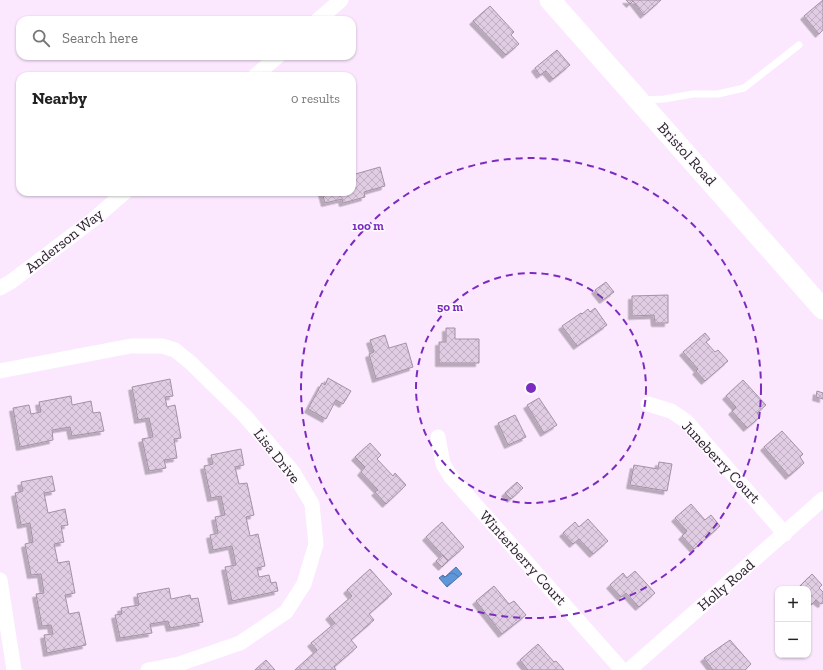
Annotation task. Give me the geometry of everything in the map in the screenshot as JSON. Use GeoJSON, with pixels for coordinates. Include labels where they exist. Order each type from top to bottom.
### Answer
{"type":"FeatureCollection","features":[{"type":"Feature","properties":{"kind":"main road","name":"Bristol Road"},"geometry":{"type":"LineString","coordinates":[[550,0],[823,309]]}},
{"type":"Feature","properties":{"kind":"street"},"geometry":{"type":"LineString","coordinates":[[323,16],[341,0]]}},
{"type":"Feature","properties":{"kind":"street"},"geometry":{"type":"LineString","coordinates":[[260,72],[273,60]]}},
{"type":"Feature","properties":{"kind":"street","name":"Anderson Way"},"geometry":{"type":"LineString","coordinates":[[0,288],[12,281],[94,219],[120,196]]}},
{"type":"Feature","properties":{"kind":"street","name":"Lisa Drive"},"geometry":{"type":"LineString","coordinates":[[0,371],[131,346],[162,346],[175,350],[191,363],[245,416],[293,472],[312,504],[316,544],[304,584],[286,612],[240,643],[179,664],[148,670]]}},
{"type":"Feature","properties":{"kind":"street","name":"Juneberry Court"},"geometry":{"type":"LineString","coordinates":[[648,404],[671,411],[686,421],[784,534]]}},
{"type":"Feature","properties":{"kind":"street","name":"Winterberry Court"},"geometry":{"type":"LineString","coordinates":[[438,437],[443,464],[451,477],[622,670]]}},
{"type":"Feature","properties":{"kind":"street","name":"Holly Road"},"geometry":{"type":"LineString","coordinates":[[629,670],[823,499]]}},
{"type":"Feature","properties":{"kind":"street"},"geometry":{"type":"LineString","coordinates":[[0,580],[14,670]]}},
{"type":"Feature","properties":{"kind":"lane"},"geometry":{"type":"LineString","coordinates":[[638,100],[664,99],[693,94],[718,94],[744,88],[799,45]]}},
{"type":"Feature","properties":{"kind":"water"},"geometry":{"type":"Polygon","coordinates":[[[456,567],[462,574],[447,587],[439,578],[443,575],[445,577],[456,567]]]}},
{"type":"Feature","properties":{"kind":"building"},"geometry":{"type":"Polygon","coordinates":[[[626,0],[661,0],[644,15],[633,1],[630,4],[626,0]]]}},
{"type":"Feature","properties":{"kind":"building"},"geometry":{"type":"Polygon","coordinates":[[[823,0],[823,30],[819,34],[804,16],[823,0]]]}},
{"type":"Feature","properties":{"kind":"building"},"geometry":{"type":"Polygon","coordinates":[[[490,6],[514,32],[511,35],[519,44],[506,55],[473,21],[490,6]]]}},
{"type":"Feature","properties":{"kind":"building"},"geometry":{"type":"Polygon","coordinates":[[[557,50],[570,65],[553,79],[546,71],[540,75],[535,68],[557,50]]]}},
{"type":"Feature","properties":{"kind":"building"},"geometry":{"type":"Polygon","coordinates":[[[380,167],[385,186],[364,192],[365,197],[343,203],[342,199],[325,203],[323,196],[356,196],[356,174],[380,167]]]}},
{"type":"Feature","properties":{"kind":"building"},"geometry":{"type":"Polygon","coordinates":[[[606,282],[614,292],[603,300],[595,290],[606,282]]]}},
{"type":"Feature","properties":{"kind":"building"},"geometry":{"type":"Polygon","coordinates":[[[668,295],[668,323],[655,323],[654,315],[632,316],[632,296],[668,295]]]}},
{"type":"Feature","properties":{"kind":"building"},"geometry":{"type":"Polygon","coordinates":[[[595,308],[607,325],[577,346],[562,326],[588,309],[590,312],[595,308]]]}},
{"type":"Feature","properties":{"kind":"building"},"geometry":{"type":"Polygon","coordinates":[[[446,328],[455,328],[455,339],[479,339],[479,363],[439,363],[439,342],[446,342],[446,328]]]}},
{"type":"Feature","properties":{"kind":"building"},"geometry":{"type":"Polygon","coordinates":[[[705,333],[710,339],[706,342],[715,352],[718,350],[728,361],[705,381],[696,371],[698,369],[683,352],[705,333]]]}},
{"type":"Feature","properties":{"kind":"building"},"geometry":{"type":"Polygon","coordinates":[[[385,335],[389,348],[406,343],[413,367],[376,379],[369,354],[374,352],[370,340],[385,335]]]}},
{"type":"Feature","properties":{"kind":"building"},"geometry":{"type":"Polygon","coordinates":[[[328,378],[351,391],[343,404],[336,400],[326,419],[308,409],[322,383],[325,385],[328,378]]]}},
{"type":"Feature","properties":{"kind":"building"},"geometry":{"type":"Polygon","coordinates":[[[170,379],[173,396],[165,397],[167,407],[175,405],[181,438],[174,439],[177,458],[164,460],[166,468],[149,471],[142,439],[153,437],[149,418],[138,420],[132,387],[170,379]]]}},
{"type":"Feature","properties":{"kind":"building"},"geometry":{"type":"Polygon","coordinates":[[[743,380],[766,405],[757,413],[760,417],[747,428],[732,411],[736,407],[726,396],[743,380]]]}},
{"type":"Feature","properties":{"kind":"building"},"geometry":{"type":"Polygon","coordinates":[[[817,391],[823,393],[823,399],[816,397],[817,391]]]}},
{"type":"Feature","properties":{"kind":"building"},"geometry":{"type":"Polygon","coordinates":[[[71,396],[72,405],[91,401],[93,413],[100,412],[104,431],[72,436],[70,427],[52,430],[53,440],[20,447],[13,408],[29,405],[31,414],[41,412],[39,402],[71,396]]]}},
{"type":"Feature","properties":{"kind":"building"},"geometry":{"type":"Polygon","coordinates":[[[539,398],[557,425],[544,433],[527,405],[539,398]]]}},
{"type":"Feature","properties":{"kind":"building"},"geometry":{"type":"Polygon","coordinates":[[[515,415],[526,437],[508,445],[498,423],[515,415]]]}},
{"type":"Feature","properties":{"kind":"building"},"geometry":{"type":"Polygon","coordinates":[[[782,431],[803,454],[800,457],[804,463],[789,476],[764,447],[782,431]]]}},
{"type":"Feature","properties":{"kind":"building"},"geometry":{"type":"Polygon","coordinates":[[[370,443],[381,455],[377,459],[393,476],[395,473],[406,485],[386,504],[375,492],[378,490],[361,472],[365,467],[355,457],[370,443]]]}},
{"type":"Feature","properties":{"kind":"building"},"geometry":{"type":"Polygon","coordinates":[[[241,449],[244,465],[235,467],[239,484],[247,483],[254,515],[246,517],[250,536],[258,534],[265,566],[257,568],[259,577],[269,575],[271,583],[276,582],[278,591],[232,601],[225,567],[236,565],[232,546],[213,550],[210,535],[218,533],[215,517],[225,515],[221,496],[211,498],[204,466],[213,464],[211,455],[241,449]]]}},
{"type":"Feature","properties":{"kind":"building"},"geometry":{"type":"Polygon","coordinates":[[[659,462],[672,464],[667,491],[630,485],[634,465],[658,469],[659,462]]]}},
{"type":"Feature","properties":{"kind":"building"},"geometry":{"type":"Polygon","coordinates":[[[52,476],[55,491],[44,493],[48,513],[65,509],[68,525],[61,526],[64,542],[54,544],[58,563],[69,561],[75,593],[65,595],[69,614],[79,612],[86,645],[47,653],[44,635],[53,634],[51,625],[42,626],[36,594],[44,593],[41,574],[31,575],[25,544],[33,542],[30,523],[21,525],[15,493],[23,491],[21,482],[52,476]]]}},
{"type":"Feature","properties":{"kind":"building"},"geometry":{"type":"Polygon","coordinates":[[[517,482],[523,488],[511,499],[505,493],[517,482]]]}},
{"type":"Feature","properties":{"kind":"building"},"geometry":{"type":"Polygon","coordinates":[[[691,504],[705,520],[711,515],[720,526],[694,549],[682,536],[687,531],[675,518],[691,504]]]}},
{"type":"Feature","properties":{"kind":"building"},"geometry":{"type":"Polygon","coordinates":[[[588,519],[608,541],[593,554],[579,539],[573,544],[563,533],[575,522],[579,527],[588,519]]]}},
{"type":"Feature","properties":{"kind":"building"},"geometry":{"type":"Polygon","coordinates":[[[442,522],[464,547],[448,561],[426,537],[442,522]]]}},
{"type":"Feature","properties":{"kind":"building"},"geometry":{"type":"Polygon","coordinates":[[[443,555],[448,561],[442,567],[436,561],[443,555]]]}},
{"type":"Feature","properties":{"kind":"building"},"geometry":{"type":"Polygon","coordinates":[[[370,569],[392,594],[369,614],[374,620],[351,640],[357,647],[334,667],[336,670],[295,670],[317,650],[311,643],[335,623],[329,616],[352,596],[347,590],[370,569]]]}},
{"type":"Feature","properties":{"kind":"building"},"geometry":{"type":"Polygon","coordinates":[[[635,571],[655,593],[639,607],[626,593],[621,597],[610,585],[623,573],[627,578],[635,571]]]}},
{"type":"Feature","properties":{"kind":"building"},"geometry":{"type":"Polygon","coordinates":[[[812,574],[822,585],[819,588],[823,592],[823,603],[821,604],[816,600],[811,605],[811,586],[800,586],[812,574]]]}},
{"type":"Feature","properties":{"kind":"building"},"geometry":{"type":"Polygon","coordinates":[[[494,586],[509,604],[514,601],[526,615],[502,634],[476,601],[494,586]]]}},
{"type":"Feature","properties":{"kind":"building"},"geometry":{"type":"Polygon","coordinates":[[[169,588],[171,599],[190,595],[191,599],[198,598],[203,622],[170,628],[168,621],[150,624],[152,633],[120,638],[115,615],[122,614],[121,608],[139,605],[137,594],[169,588]]]}},
{"type":"Feature","properties":{"kind":"building"},"geometry":{"type":"Polygon","coordinates":[[[730,640],[751,664],[745,670],[713,670],[704,658],[730,640]]]}},
{"type":"Feature","properties":{"kind":"building"},"geometry":{"type":"Polygon","coordinates":[[[538,644],[554,662],[556,661],[564,670],[528,670],[520,660],[538,644]]]}},
{"type":"Feature","properties":{"kind":"building"},"geometry":{"type":"Polygon","coordinates":[[[266,660],[275,670],[255,670],[266,660]]]}}]}
